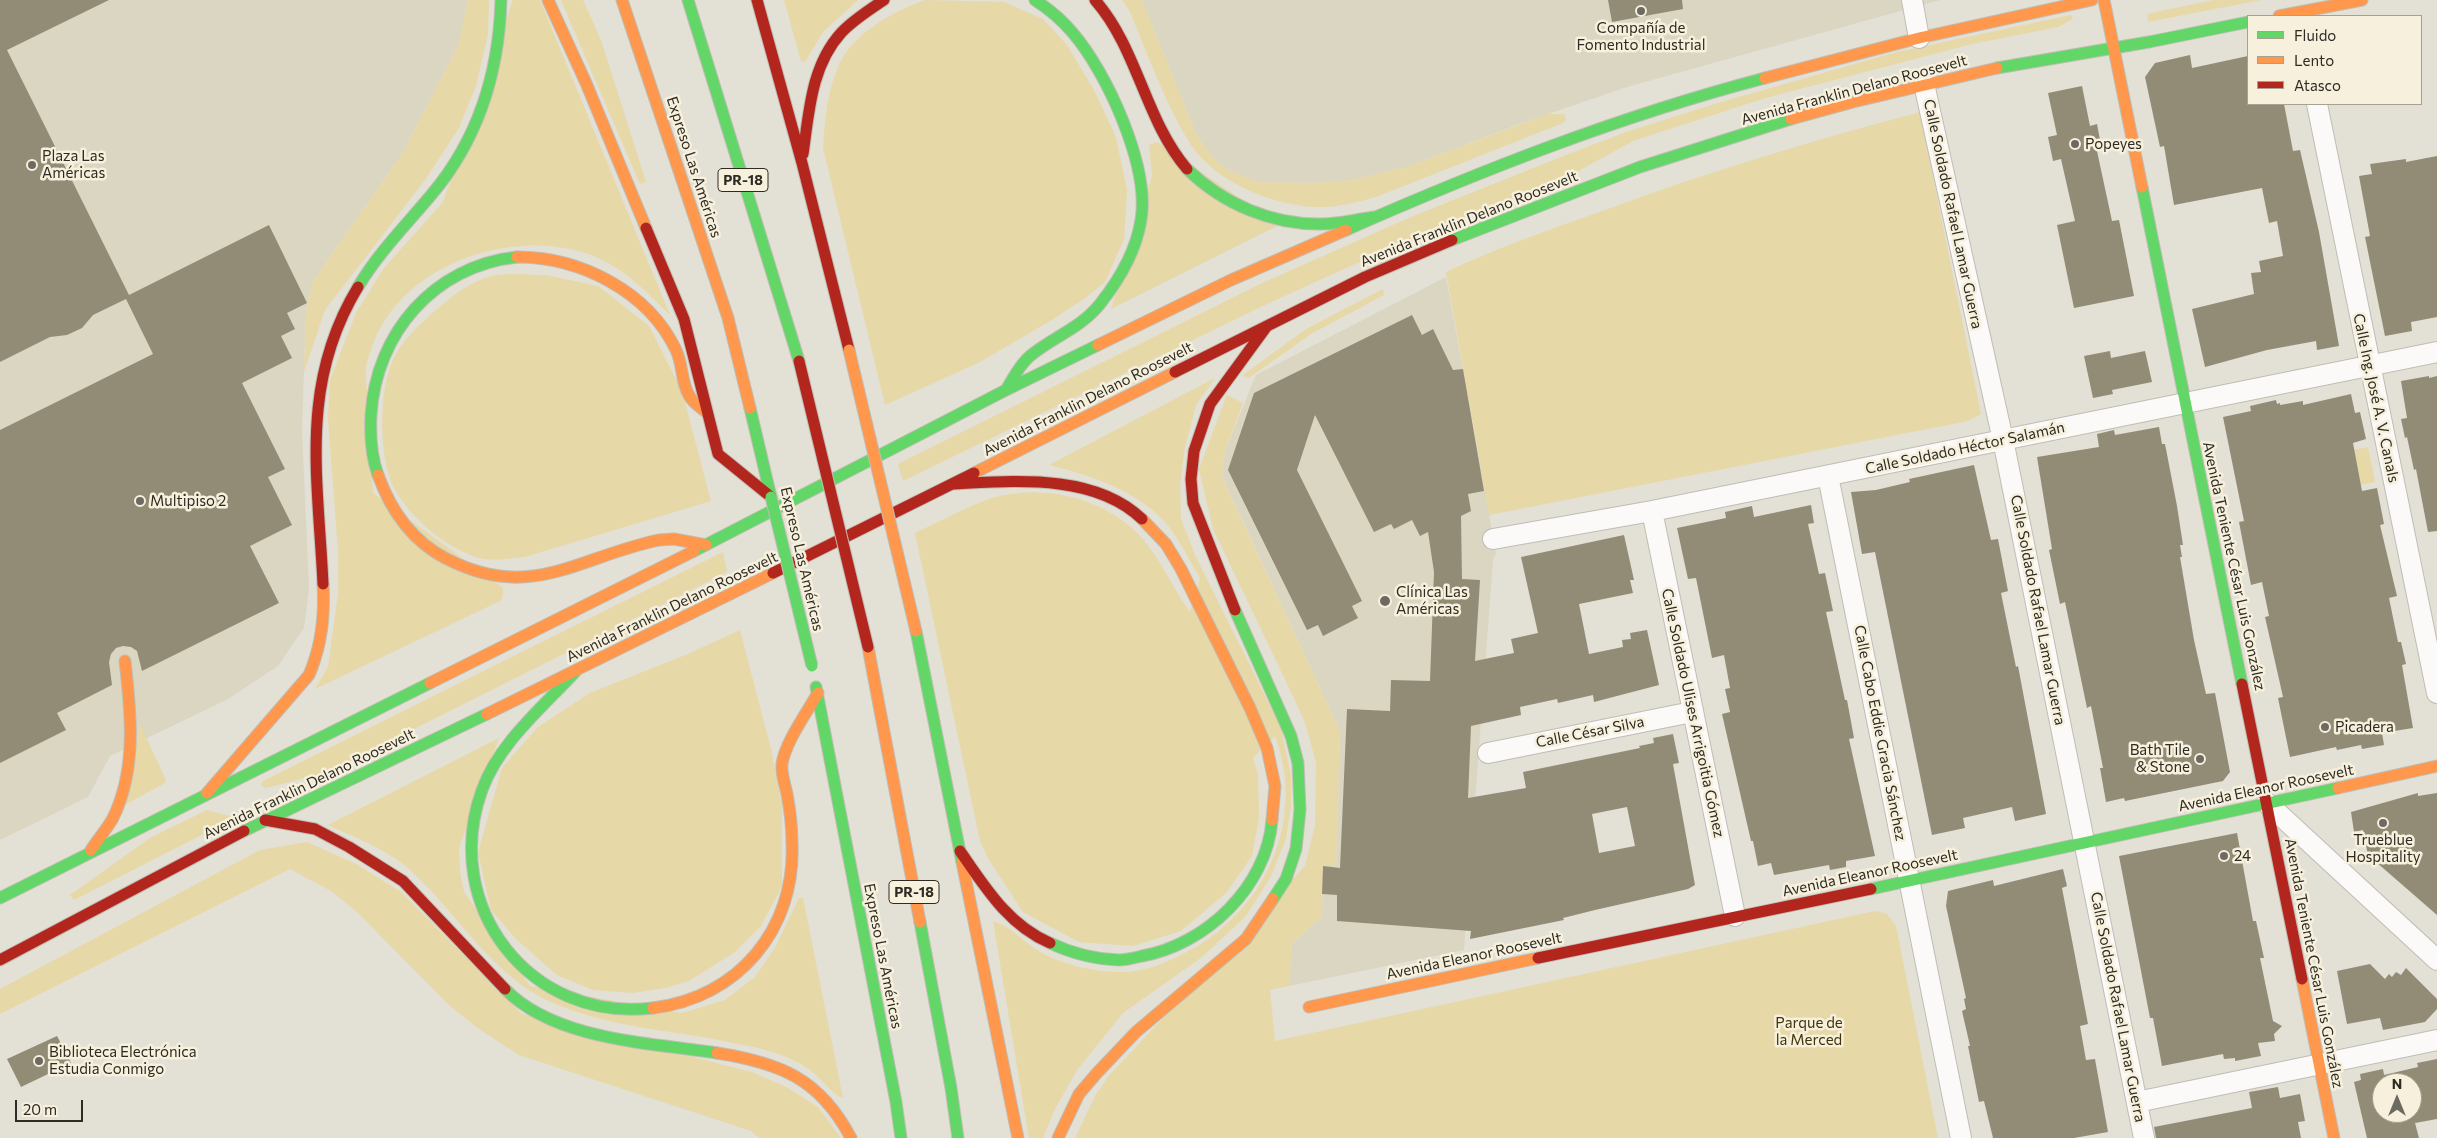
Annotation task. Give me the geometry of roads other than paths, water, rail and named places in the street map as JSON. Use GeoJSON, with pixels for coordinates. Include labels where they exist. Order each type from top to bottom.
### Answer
{"type":"FeatureCollection","features":[{"type":"Feature","properties":{"kind":"main road"},"geometry":{"type":"LineString","coordinates":[[207,792],[247,750],[309,676],[321,644],[324,611],[315,415],[319,381],[328,347],[349,297],[362,277],[449,174],[469,142],[486,100],[497,54],[502,22],[501,0]]}},
{"type":"Feature","properties":{"kind":"main road"},"geometry":{"type":"LineString","coordinates":[[548,0],[589,92],[684,319],[718,454],[771,497]]}},
{"type":"Feature","properties":{"kind":"main road","name":"Expreso Las Américas"},"geometry":{"type":"LineString","coordinates":[[622,0],[728,318],[743,376],[818,693],[896,1102],[901,1138]]}},
{"type":"Feature","properties":{"kind":"main road","name":"PR-18"},"geometry":{"type":"LineString","coordinates":[[688,0],[799,360],[868,647],[950,1078],[958,1138]]}},
{"type":"Feature","properties":{"kind":"main road"},"geometry":{"type":"LineString","coordinates":[[757,0],[802,163],[849,350],[916,632],[1018,1138]]}},
{"type":"Feature","properties":{"kind":"main road"},"geometry":{"type":"LineString","coordinates":[[802,163],[812,94],[826,53],[841,34],[884,0]]}},
{"type":"Feature","properties":{"kind":"main road"},"geometry":{"type":"LineString","coordinates":[[1006,390],[1028,357],[1083,322],[1105,297],[1130,259],[1137,242],[1142,211],[1140,174],[1134,150],[1110,94],[1072,30],[1054,13],[1034,0]]}},
{"type":"Feature","properties":{"kind":"main road"},"geometry":{"type":"LineString","coordinates":[[1095,0],[1102,8],[1124,45],[1176,155],[1188,170],[1204,184],[1249,209],[1279,219],[1321,224],[1375,217]]}},
{"type":"Feature","properties":{"kind":"main road"},"geometry":{"type":"LineString","coordinates":[[0,898],[207,792],[706,545],[1006,390],[1231,280],[1375,217],[1536,150],[1692,97],[1919,38],[2092,0]]}},
{"type":"Feature","properties":{"kind":"main road","name":"Avenida Teniente César Luis González"},"geometry":{"type":"LineString","coordinates":[[2104,0],[2334,1138]]}},
{"type":"Feature","properties":{"kind":"main road"},"geometry":{"type":"LineString","coordinates":[[2299,14],[2362,0]]}},
{"type":"Feature","properties":{"kind":"main road","name":"Avenida Franklin Delano Roosevelt"},"geometry":{"type":"LineString","coordinates":[[0,960],[265,820],[575,672],[1365,277],[1446,241],[1584,188],[1689,151],[1811,113],[1924,84],[2071,53],[2115,48],[2247,22]]}},
{"type":"Feature","properties":{"kind":"main road"},"geometry":{"type":"LineString","coordinates":[[706,545],[664,539],[550,573],[507,579],[480,573],[441,558],[411,534],[396,517],[382,494],[369,440],[372,400],[383,362],[396,332],[410,312],[433,292],[480,264],[517,257],[562,261],[598,274],[646,308],[662,326],[679,359],[690,397],[707,414]]}},
{"type":"Feature","properties":{"kind":"main road"},"geometry":{"type":"LineString","coordinates":[[1058,1138],[1079,1094],[1097,1073],[1136,1032],[1246,939],[1286,879],[1296,849],[1300,810],[1299,772],[1291,736],[1245,634],[1203,530],[1193,503],[1191,479],[1194,451],[1210,404],[1267,326]]}},
{"type":"Feature","properties":{"kind":"main road"},"geometry":{"type":"LineString","coordinates":[[953,484],[1029,481],[1088,489],[1112,499],[1138,515],[1157,533],[1177,562],[1258,728],[1272,767],[1275,795],[1274,821],[1263,859],[1252,880],[1234,903],[1211,925],[1193,938],[1176,947],[1134,961],[1100,961],[1084,958],[1036,938],[1002,909],[960,851]]}},
{"type":"Feature","properties":{"kind":"main road"},"geometry":{"type":"LineString","coordinates":[[88,853],[113,818],[129,770],[132,737],[125,661]]}},
{"type":"Feature","properties":{"kind":"main road"},"geometry":{"type":"LineString","coordinates":[[575,672],[510,744],[486,781],[473,823],[474,887],[488,926],[497,941],[531,977],[565,997],[610,1009],[659,1009],[697,999],[743,970],[776,926],[790,886],[794,850],[783,762],[818,693]]}},
{"type":"Feature","properties":{"kind":"main road","name":"Avenida Eleanor Roosevelt"},"geometry":{"type":"LineString","coordinates":[[1309,1007],[1735,916],[1910,881],[2085,841],[2437,766]]}},
{"type":"Feature","properties":{"kind":"main road"},"geometry":{"type":"LineString","coordinates":[[265,820],[315,829],[349,846],[403,881],[501,985],[532,1010],[562,1026],[612,1037],[747,1058],[779,1070],[805,1081],[821,1094],[842,1121],[851,1138]]}},
{"type":"Feature","properties":{"kind":"street"},"geometry":{"type":"LineString","coordinates":[[1912,0],[1919,38]]}},
{"type":"Feature","properties":{"kind":"street","name":"Calle Soldado Rafael Lamar Guerra"},"geometry":{"type":"LineString","coordinates":[[1924,84],[2003,440],[2144,1138]]}},
{"type":"Feature","properties":{"kind":"street","name":"Calle Ing. José A. V. Canals"},"geometry":{"type":"LineString","coordinates":[[2317,105],[2437,692]]}},
{"type":"Feature","properties":{"kind":"street","name":"Calle Soldado Héctor Salamán"},"geometry":{"type":"LineString","coordinates":[[1493,539],[1652,511],[2437,352]]}},
{"type":"Feature","properties":{"kind":"street","name":"Calle Cabo Eddie Gracia Sánchez"},"geometry":{"type":"LineString","coordinates":[[1828,476],[1961,1138]]}},
{"type":"Feature","properties":{"kind":"street","name":"Calle Soldado Ulises Arrigoitia Gómez"},"geometry":{"type":"LineString","coordinates":[[1652,511],[1735,916]]}},
{"type":"Feature","properties":{"kind":"street","name":"Calle César Silva"},"geometry":{"type":"LineString","coordinates":[[1488,753],[1692,712]]}},
{"type":"Feature","properties":{"kind":"street"},"geometry":{"type":"LineString","coordinates":[[2267,803],[2437,960]]}},
{"type":"Feature","properties":{"kind":"street"},"geometry":{"type":"LineString","coordinates":[[2137,1102],[2437,1040]]}},
{"type":"Feature","properties":{"kind":"place","name":"Compañía de Fomento Industrial"},"geometry":{"type":"Point","coordinates":[1641,11]}},
{"type":"Feature","properties":{"kind":"place","name":"Popeyes"},"geometry":{"type":"Point","coordinates":[2075,144]}},
{"type":"Feature","properties":{"kind":"place","name":"Plaza Las Américas"},"geometry":{"type":"Point","coordinates":[32,165]}},
{"type":"Feature","properties":{"kind":"place","name":"Multipiso 2"},"geometry":{"type":"Point","coordinates":[140,501]}},
{"type":"Feature","properties":{"kind":"place","name":"Clínica Las Américas"},"geometry":{"type":"Point","coordinates":[1385,601]}},
{"type":"Feature","properties":{"kind":"place","name":"Picadera"},"geometry":{"type":"Point","coordinates":[2325,727]}},
{"type":"Feature","properties":{"kind":"place","name":"Bath Tile & Stone"},"geometry":{"type":"Point","coordinates":[2200,759]}},
{"type":"Feature","properties":{"kind":"place","name":"Trueblue Hospitality"},"geometry":{"type":"Point","coordinates":[2383,823]}},
{"type":"Feature","properties":{"kind":"place","name":"24"},"geometry":{"type":"Point","coordinates":[2224,856]}},
{"type":"Feature","properties":{"kind":"place","name":"Biblioteca Electrónica Estudia Conmigo"},"geometry":{"type":"Point","coordinates":[39,1061]}},
{"type":"Feature","properties":{"kind":"park label","name":"Parque de la Merced"},"geometry":{"type":"Point","coordinates":[1809,1032]}}]}
